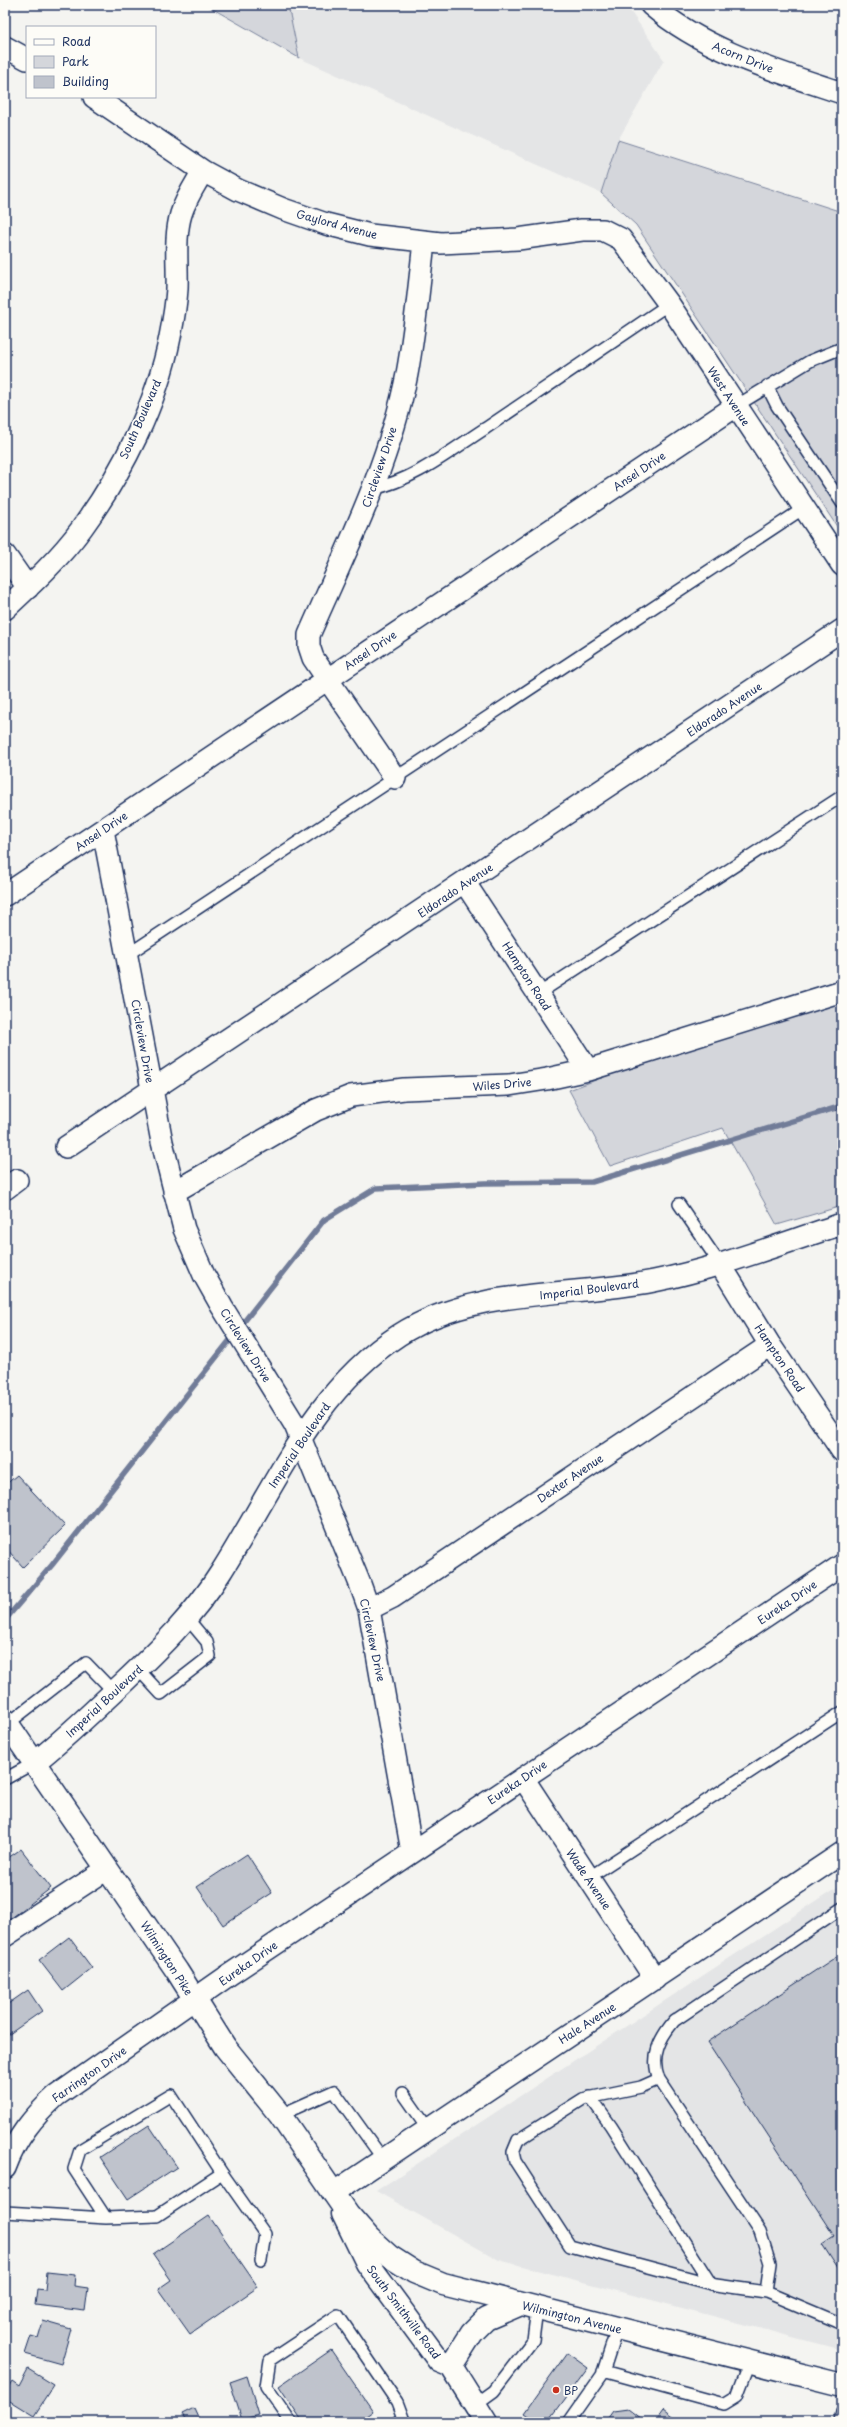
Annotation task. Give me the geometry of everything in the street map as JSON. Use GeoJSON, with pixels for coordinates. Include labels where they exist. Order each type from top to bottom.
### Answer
{"type":"FeatureCollection","features":[{"type":"Feature","properties":{"kind":"main road","name":"Wilmington Pike"},"geometry":{"type":"LineString","coordinates":[[6,1724],[178,1971],[194,2001],[225,2047],[280,2115],[333,2193]]}},
{"type":"Feature","properties":{"kind":"main road","name":"Wilmington Avenue"},"geometry":{"type":"LineString","coordinates":[[333,2193],[369,2238],[389,2256],[414,2272],[443,2284],[842,2385]]}},
{"type":"Feature","properties":{"kind":"main road","name":"South Smithville Road"},"geometry":{"type":"LineString","coordinates":[[333,2193],[368,2262],[439,2361],[451,2366],[481,2413]]}},
{"type":"Feature","properties":{"kind":"main road"},"geometry":{"type":"LineString","coordinates":[[451,2366],[472,2333],[486,2319],[529,2306]]}},
{"type":"Feature","properties":{"kind":"street","name":"Acorn Drive"},"geometry":{"type":"LineString","coordinates":[[651,5],[688,32],[724,51],[842,93]]}},
{"type":"Feature","properties":{"kind":"street"},"geometry":{"type":"LineString","coordinates":[[5,47],[26,58]]}},
{"type":"Feature","properties":{"kind":"street","name":"Gaylord Avenue"},"geometry":{"type":"LineString","coordinates":[[95,98],[203,171],[276,206],[326,224],[370,235],[441,243],[518,239],[582,230],[610,232]]}},
{"type":"Feature","properties":{"kind":"street","name":"South Boulevard"},"geometry":{"type":"LineString","coordinates":[[5,609],[28,588],[81,529],[105,495],[136,434],[157,385],[170,338],[177,291],[178,239],[181,215],[189,195],[203,171]]}},
{"type":"Feature","properties":{"kind":"street","name":"West Avenue"},"geometry":{"type":"LineString","coordinates":[[610,232],[621,239],[632,250],[842,564]]}},
{"type":"Feature","properties":{"kind":"street","name":"Circleview Drive"},"geometry":{"type":"LineString","coordinates":[[328,678],[313,658],[309,646],[309,635],[356,531],[390,435],[407,375],[424,242]]}},
{"type":"Feature","properties":{"kind":"street","name":"Ansel Drive"},"geometry":{"type":"LineString","coordinates":[[5,895],[736,406]]}},
{"type":"Feature","properties":{"kind":"street"},"geometry":{"type":"LineString","coordinates":[[5,554],[28,588]]}},
{"type":"Feature","properties":{"kind":"street","name":"Eldorado Avenue"},"geometry":{"type":"LineString","coordinates":[[66,1147],[465,883],[842,630]]}},
{"type":"Feature","properties":{"kind":"street"},"geometry":{"type":"LineString","coordinates":[[328,678],[395,778]]}},
{"type":"Feature","properties":{"kind":"street","name":"Circleview Drive"},"geometry":{"type":"LineString","coordinates":[[103,830],[162,1142],[174,1192],[190,1245],[222,1307],[295,1425],[300,1440],[326,1498],[369,1609],[412,1852]]}},
{"type":"Feature","properties":{"kind":"street","name":"Hampton Road"},"geometry":{"type":"LineString","coordinates":[[465,883],[588,1070]]}},
{"type":"Feature","properties":{"kind":"street","name":"Wiles Drive"},"geometry":{"type":"LineString","coordinates":[[174,1192],[316,1110],[351,1096],[404,1089],[509,1085],[588,1070],[842,990]]}},
{"type":"Feature","properties":{"kind":"street","name":"Imperial Boulevard"},"geometry":{"type":"LineString","coordinates":[[34,1763],[92,1715],[187,1618],[221,1573],[268,1490],[320,1411],[369,1358],[400,1335],[429,1319],[458,1307],[492,1300],[589,1290],[654,1281],[720,1264],[842,1224]]}},
{"type":"Feature","properties":{"kind":"street","name":"Hampton Road"},"geometry":{"type":"LineString","coordinates":[[720,1264],[770,1345],[842,1451]]}},
{"type":"Feature","properties":{"kind":"street","name":"Dexter Avenue"},"geometry":{"type":"LineString","coordinates":[[369,1609],[393,1597],[770,1345]]}},
{"type":"Feature","properties":{"kind":"street","name":"Eureka Drive"},"geometry":{"type":"LineString","coordinates":[[194,2001],[412,1852],[842,1565]]}},
{"type":"Feature","properties":{"kind":"street","name":"Wade Avenue"},"geometry":{"type":"LineString","coordinates":[[523,1778],[655,1979]]}},
{"type":"Feature","properties":{"kind":"street","name":"Hale Avenue"},"geometry":{"type":"LineString","coordinates":[[333,2193],[842,1853]]}},
{"type":"Feature","properties":{"kind":"street"},"geometry":{"type":"LineString","coordinates":[[5,1936],[107,1869]]}},
{"type":"Feature","properties":{"kind":"street","name":"Farrington Drive"},"geometry":{"type":"LineString","coordinates":[[5,2168],[21,2134],[38,2113],[56,2096],[194,2001]]}},
{"type":"Feature","properties":{"kind":"lane"},"geometry":{"type":"LineString","coordinates":[[372,489],[394,484],[421,470],[562,378],[669,304]]}},
{"type":"Feature","properties":{"kind":"lane"},"geometry":{"type":"LineString","coordinates":[[736,406],[810,361],[842,348]]}},
{"type":"Feature","properties":{"kind":"lane"},"geometry":{"type":"LineString","coordinates":[[767,386],[777,406],[842,503]]}},
{"type":"Feature","properties":{"kind":"lane"},"geometry":{"type":"LineString","coordinates":[[127,955],[804,508]]}},
{"type":"Feature","properties":{"kind":"lane"},"geometry":{"type":"LineString","coordinates":[[538,994],[842,796]]}},
{"type":"Feature","properties":{"kind":"lane"},"geometry":{"type":"LineString","coordinates":[[679,1204],[720,1264]]}},
{"type":"Feature","properties":{"kind":"lane"},"geometry":{"type":"LineString","coordinates":[[138,1669],[161,1694],[210,1656],[207,1642],[187,1618]]}},
{"type":"Feature","properties":{"kind":"lane"},"geometry":{"type":"LineString","coordinates":[[6,1724],[86,1663],[114,1692]]}},
{"type":"Feature","properties":{"kind":"lane"},"geometry":{"type":"LineString","coordinates":[[588,1878],[842,1712]]}},
{"type":"Feature","properties":{"kind":"lane"},"geometry":{"type":"LineString","coordinates":[[5,1779],[34,1763]]}},
{"type":"Feature","properties":{"kind":"lane"},"geometry":{"type":"LineString","coordinates":[[766,2292],[770,2263],[760,2231],[659,2079],[655,2060],[657,2047],[663,2034],[674,2021],[842,1908]]}},
{"type":"Feature","properties":{"kind":"lane"},"geometry":{"type":"LineString","coordinates":[[659,2079],[641,2087],[584,2099],[518,2140],[513,2152],[515,2161],[570,2246],[711,2284],[766,2292],[842,2324]]}},
{"type":"Feature","properties":{"kind":"lane"},"geometry":{"type":"LineString","coordinates":[[280,2115],[334,2091],[383,2160]]}},
{"type":"Feature","properties":{"kind":"lane"},"geometry":{"type":"LineString","coordinates":[[402,2093],[429,2130]]}},
{"type":"Feature","properties":{"kind":"lane"},"geometry":{"type":"LineString","coordinates":[[106,2218],[74,2169],[80,2150],[171,2095],[222,2173],[265,2234],[261,2260]]}},
{"type":"Feature","properties":{"kind":"lane"},"geometry":{"type":"LineString","coordinates":[[590,2097],[611,2126],[711,2284]]}},
{"type":"Feature","properties":{"kind":"lane"},"geometry":{"type":"LineString","coordinates":[[5,2212],[106,2218],[157,2216],[222,2173]]}},
{"type":"Feature","properties":{"kind":"lane"},"geometry":{"type":"LineString","coordinates":[[481,2413],[494,2391],[533,2340],[529,2306]]}},
{"type":"Feature","properties":{"kind":"lane"},"geometry":{"type":"LineString","coordinates":[[291,2422],[266,2386],[270,2360],[338,2315],[398,2402],[403,2418],[397,2422]]}},
{"type":"Feature","properties":{"kind":"lane"},"geometry":{"type":"LineString","coordinates":[[569,2422],[603,2371],[617,2329]]}},
{"type":"Feature","properties":{"kind":"lane"},"geometry":{"type":"LineString","coordinates":[[603,2371],[724,2404],[737,2396],[750,2362]]}},
{"type":"Feature","properties":{"kind":"lane"},"geometry":{"type":"LineString","coordinates":[[840,2422],[842,2412]]}},
{"type":"Feature","properties":{"kind":"shaded area"},"geometry":{"type":"Polygon","coordinates":[[[288,5],[626,5],[664,60],[618,140],[601,193],[299,58],[288,5]]]}},
{"type":"Feature","properties":{"kind":"shaded area"},"geometry":{"type":"Polygon","coordinates":[[[842,1884],[842,2350],[499,2260],[376,2191],[842,1884]]]}},
{"type":"Feature","properties":{"kind":"green space"},"geometry":{"type":"Polygon","coordinates":[[[206,5],[288,5],[299,58],[206,5]]]}},
{"type":"Feature","properties":{"kind":"green space"},"geometry":{"type":"Polygon","coordinates":[[[618,140],[842,212],[842,534],[636,225],[601,193],[618,140]]]}},
{"type":"Feature","properties":{"kind":"green space"},"geometry":{"type":"Polygon","coordinates":[[[842,988],[842,1206],[777,1225],[723,1128],[610,1166],[569,1090],[842,988]]]}},
{"type":"Feature","properties":{"kind":"building"},"geometry":{"type":"Polygon","coordinates":[[[17,1475],[65,1526],[23,1567],[5,1547],[5,1485],[17,1475]]]}},
{"type":"Feature","properties":{"kind":"building"},"geometry":{"type":"Polygon","coordinates":[[[21,1849],[51,1888],[5,1923],[5,1860],[21,1849]]]}},
{"type":"Feature","properties":{"kind":"building"},"geometry":{"type":"Polygon","coordinates":[[[247,1854],[272,1893],[223,1925],[197,1887],[247,1854]]]}},
{"type":"Feature","properties":{"kind":"building"},"geometry":{"type":"Polygon","coordinates":[[[69,1937],[92,1968],[63,1991],[39,1960],[69,1937]]]}},
{"type":"Feature","properties":{"kind":"building"},"geometry":{"type":"Polygon","coordinates":[[[842,1953],[842,2275],[822,2244],[834,2236],[707,2042],[842,1953]]]}},
{"type":"Feature","properties":{"kind":"building"},"geometry":{"type":"Polygon","coordinates":[[[28,1990],[42,2011],[5,2037],[5,2006],[28,1990]]]}},
{"type":"Feature","properties":{"kind":"building"},"geometry":{"type":"Polygon","coordinates":[[[149,2125],[177,2167],[128,2199],[100,2157],[149,2125]]]}},
{"type":"Feature","properties":{"kind":"building"},"geometry":{"type":"Polygon","coordinates":[[[209,2216],[258,2287],[190,2334],[158,2289],[171,2280],[153,2254],[209,2216]]]}},
{"type":"Feature","properties":{"kind":"building"},"geometry":{"type":"Polygon","coordinates":[[[47,2272],[75,2275],[74,2286],[88,2288],[85,2311],[35,2305],[37,2289],[45,2290],[47,2272]]]}},
{"type":"Feature","properties":{"kind":"building"},"geometry":{"type":"Polygon","coordinates":[[[43,2321],[71,2329],[61,2364],[25,2354],[31,2336],[38,2338],[43,2321]]]}},
{"type":"Feature","properties":{"kind":"building"},"geometry":{"type":"Polygon","coordinates":[[[331,2350],[373,2411],[358,2422],[303,2422],[279,2386],[331,2350]]]}},
{"type":"Feature","properties":{"kind":"building","name":"BP"},"geometry":{"type":"Polygon","coordinates":[[[567,2353],[588,2368],[548,2422],[537,2422],[524,2413],[567,2353]]]}},
{"type":"Feature","properties":{"kind":"building"},"geometry":{"type":"Polygon","coordinates":[[[28,2369],[54,2385],[34,2416],[5,2398],[5,2392],[12,2381],[19,2386],[28,2369]]]}},
{"type":"Feature","properties":{"kind":"building"},"geometry":{"type":"Polygon","coordinates":[[[247,2376],[259,2415],[242,2420],[230,2382],[247,2376]]]}},
{"type":"Feature","properties":{"kind":"building"},"geometry":{"type":"Polygon","coordinates":[[[194,2408],[199,2419],[187,2422],[182,2414],[194,2408]]]}},
{"type":"Feature","properties":{"kind":"building"},"geometry":{"type":"Polygon","coordinates":[[[628,2409],[645,2422],[605,2422],[613,2411],[628,2409]]]}},
{"type":"Feature","properties":{"kind":"building"},"geometry":{"type":"Polygon","coordinates":[[[664,2410],[676,2419],[674,2422],[655,2422],[664,2410]]]}},
{"type":"Feature","properties":{"kind":"waterway"},"geometry":{"type":"LineString","coordinates":[[239,1328],[324,1220],[376,1188],[485,1183],[592,1182],[842,1106]]}},
{"type":"Feature","properties":{"kind":"waterway"},"geometry":{"type":"LineString","coordinates":[[5,1620],[52,1565],[234,1335]]}},
{"type":"Feature","properties":{"kind":"place","name":"BP"},"geometry":{"type":"Point","coordinates":[556,2390]}}]}
